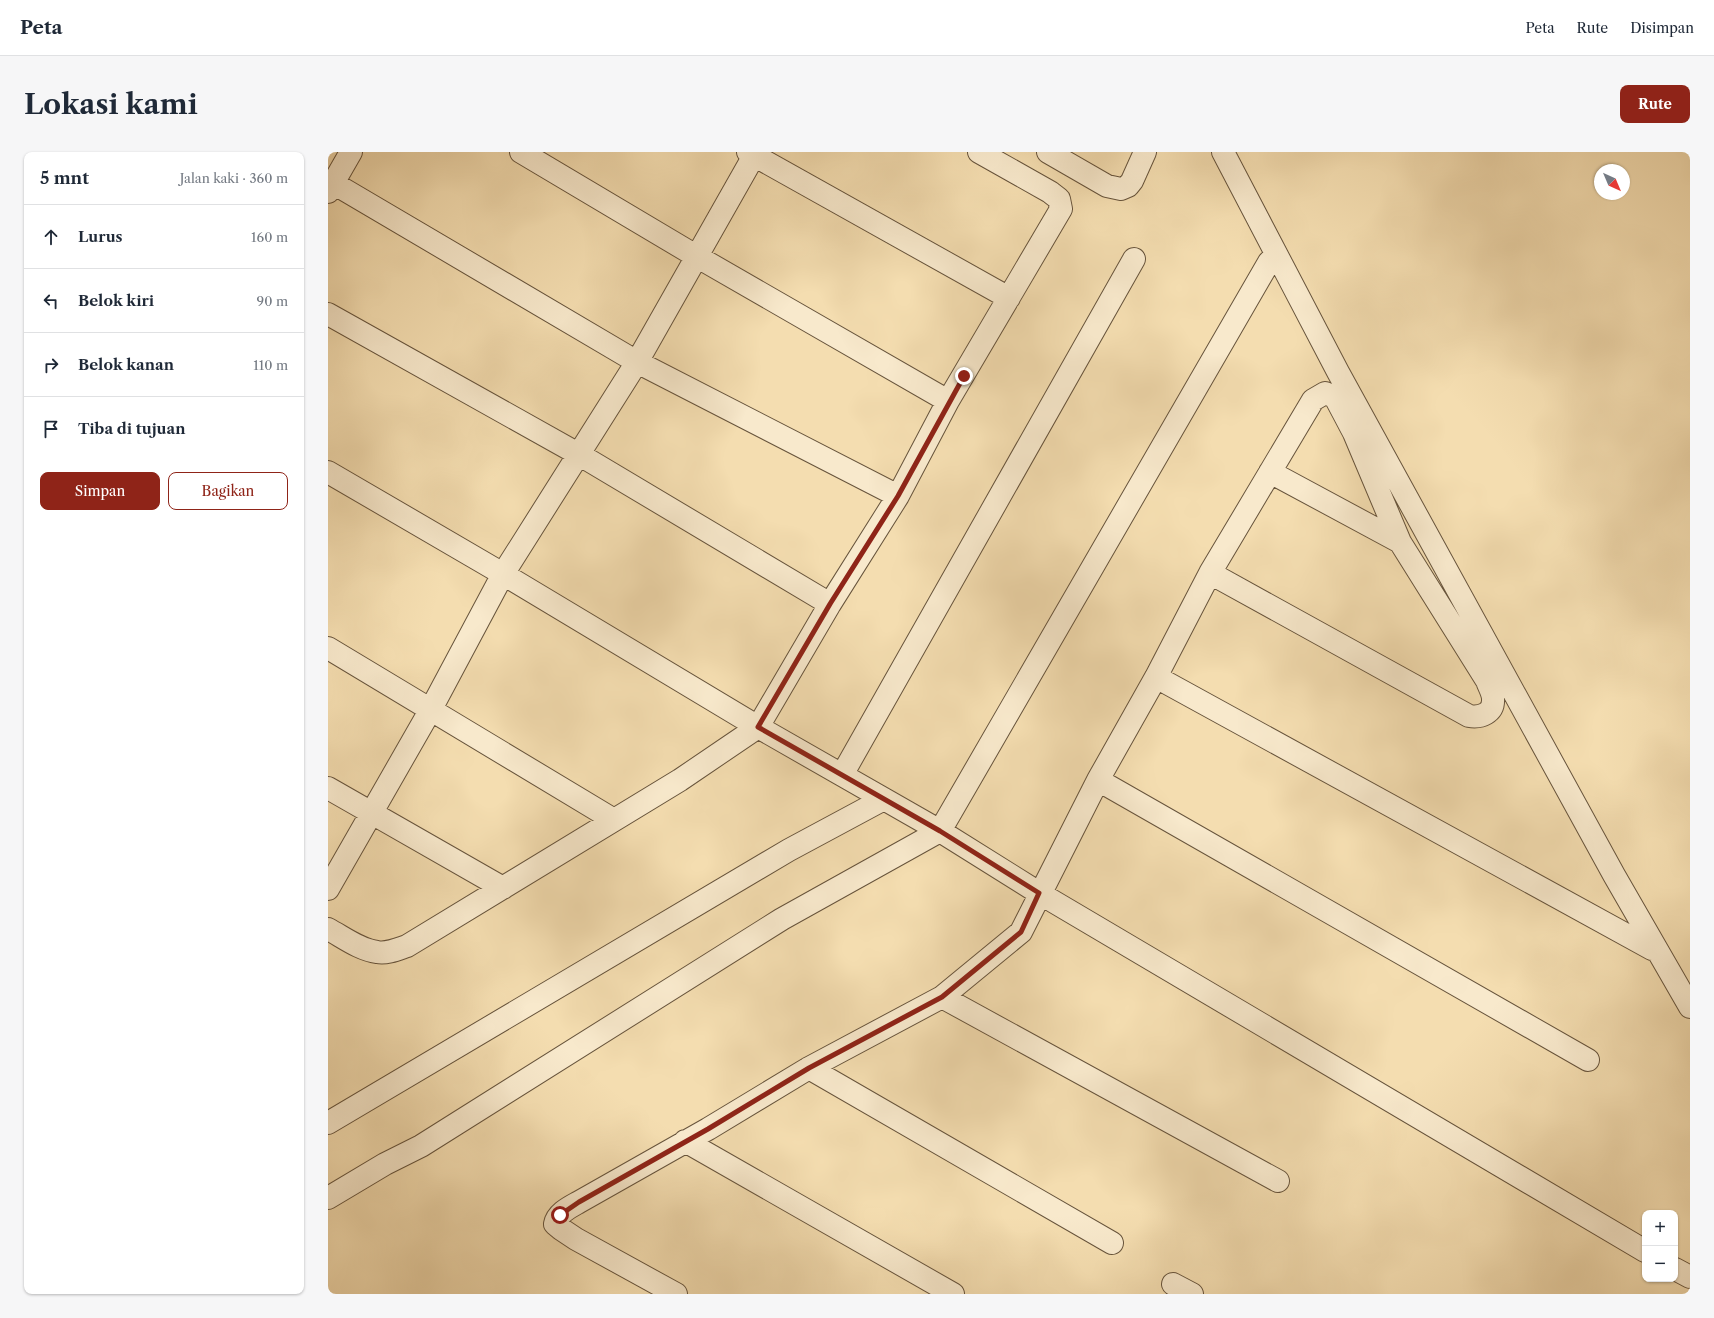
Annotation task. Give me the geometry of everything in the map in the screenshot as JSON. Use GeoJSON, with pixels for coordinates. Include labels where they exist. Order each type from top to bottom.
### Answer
{"type":"FeatureCollection","features":[{"type":"Feature","properties":{"kind":"street"},"geometry":{"type":"LineString","coordinates":[[351,152],[331,188],[637,362],[898,496]]}},
{"type":"Feature","properties":{"kind":"street"},"geometry":{"type":"LineString","coordinates":[[521,152],[696,256],[948,401]]}},
{"type":"Feature","properties":{"kind":"street"},"geometry":{"type":"LineString","coordinates":[[328,929],[364,948],[377,953],[390,952],[408,946],[680,780],[758,727],[830,604],[898,496],[948,401],[1061,209],[1060,199],[979,152]]}},
{"type":"Feature","properties":{"kind":"street"},"geometry":{"type":"LineString","coordinates":[[1048,152],[1107,186],[1121,189],[1128,186],[1132,181],[1145,152]]}},
{"type":"Feature","properties":{"kind":"street"},"geometry":{"type":"LineString","coordinates":[[1223,152],[1338,372],[1611,868],[1690,1007]]}},
{"type":"Feature","properties":{"kind":"street"},"geometry":{"type":"LineString","coordinates":[[328,890],[431,709],[503,574],[580,455],[637,362],[753,153],[1009,298]]}},
{"type":"Feature","properties":{"kind":"street"},"geometry":{"type":"LineString","coordinates":[[842,775],[1134,259]]}},
{"type":"Feature","properties":{"kind":"street"},"geometry":{"type":"LineString","coordinates":[[328,1198],[385,1164],[421,1146],[782,919],[940,831],[1268,262]]}},
{"type":"Feature","properties":{"kind":"street"},"geometry":{"type":"LineString","coordinates":[[328,314],[580,455],[830,604]]}},
{"type":"Feature","properties":{"kind":"street"},"geometry":{"type":"LineString","coordinates":[[676,1294],[576,1239],[561,1229],[556,1222],[565,1211],[579,1202],[809,1068],[942,997],[1021,932],[1039,893],[1098,780],[1156,677],[1210,573],[1313,400],[1325,393],[1335,397],[1354,433],[1400,542],[1487,681],[1494,698],[1492,708],[1486,714],[1478,718],[1469,716],[1210,573]]}},
{"type":"Feature","properties":{"kind":"street"},"geometry":{"type":"LineString","coordinates":[[328,472],[503,574],[758,727],[940,831],[1039,893],[1642,1249]]}},
{"type":"Feature","properties":{"kind":"street"},"geometry":{"type":"LineString","coordinates":[[1270,472],[1400,542]]}},
{"type":"Feature","properties":{"kind":"street"},"geometry":{"type":"LineString","coordinates":[[328,648],[614,820]]}},
{"type":"Feature","properties":{"kind":"street"},"geometry":{"type":"LineString","coordinates":[[1156,677],[1652,949]]}},
{"type":"Feature","properties":{"kind":"street"},"geometry":{"type":"LineString","coordinates":[[1098,780],[1588,1060]]}},
{"type":"Feature","properties":{"kind":"street"},"geometry":{"type":"LineString","coordinates":[[328,788],[502,888]]}},
{"type":"Feature","properties":{"kind":"street"},"geometry":{"type":"LineString","coordinates":[[328,1123],[790,850],[884,799]]}},
{"type":"Feature","properties":{"kind":"street"},"geometry":{"type":"LineString","coordinates":[[942,997],[1278,1181]]}},
{"type":"Feature","properties":{"kind":"street"},"geometry":{"type":"LineString","coordinates":[[809,1068],[1112,1243]]}},
{"type":"Feature","properties":{"kind":"street"},"geometry":{"type":"LineString","coordinates":[[685,1141],[952,1294]]}},
{"type":"Feature","properties":{"kind":"street"},"geometry":{"type":"LineString","coordinates":[[1678,1270],[1690,1277]]}},
{"type":"Feature","properties":{"kind":"street"},"geometry":{"type":"LineString","coordinates":[[1173,1284],[1192,1294]]}},
{"type":"Feature","properties":{"kind":"route"},"geometry":{"type":"LineString","coordinates":[[560,1215],[579,1202],[708,1129],[809,1068],[942,997],[1021,932],[1039,893],[940,831],[758,727],[830,604],[898,496],[948,401],[964,376]]}}]}
